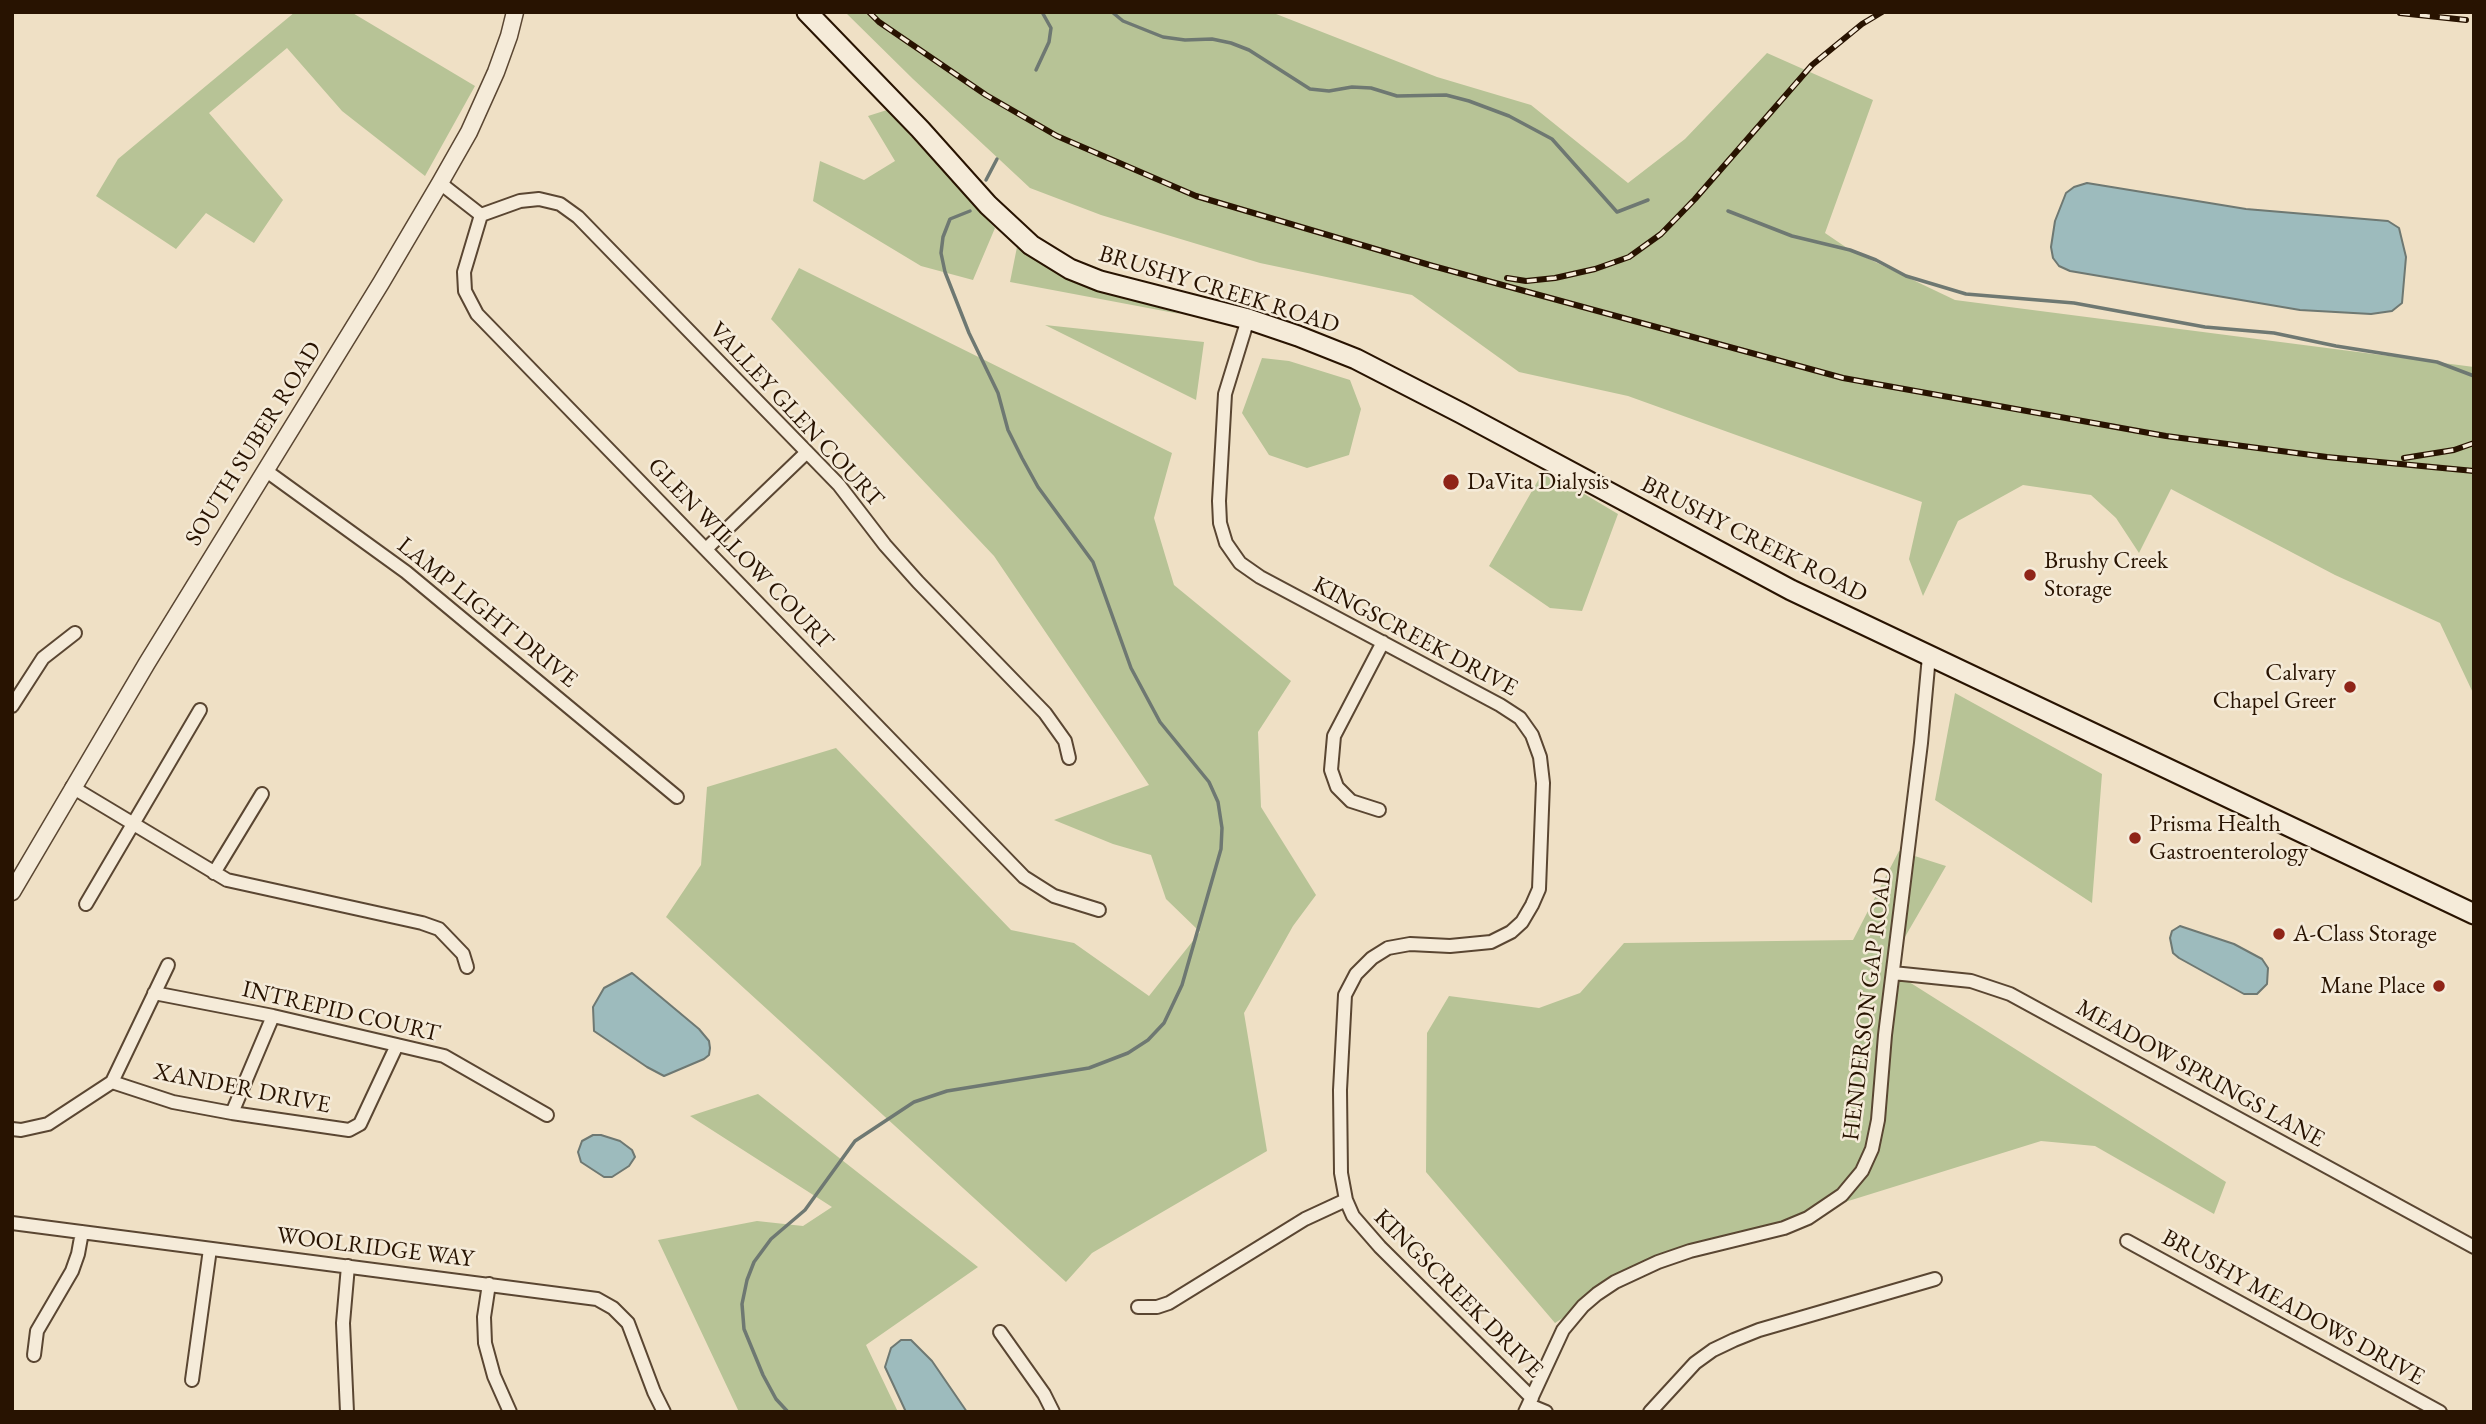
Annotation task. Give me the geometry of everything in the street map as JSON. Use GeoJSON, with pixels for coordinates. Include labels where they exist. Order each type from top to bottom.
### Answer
{"type":"FeatureCollection","features":[{"type":"Feature","properties":{"kind":"main road","name":"BRUSHY CREEK ROAD"},"geometry":{"type":"LineString","coordinates":[[807,12],[920,128],[988,205],[1044,254],[1070,269],[1100,281],[1248,319],[1298,336],[1380,371],[1742,565],[2474,914]]}},
{"type":"Feature","properties":{"kind":"street","name":"SOUTH SUBER ROAD"},"geometry":{"type":"LineString","coordinates":[[12,892],[72,787],[440,183],[496,72],[515,12]]}},
{"type":"Feature","properties":{"kind":"street"},"geometry":{"type":"LineString","coordinates":[[440,183],[481,215]]}},
{"type":"Feature","properties":{"kind":"street","name":"VALLEY GLEN COURT"},"geometry":{"type":"LineString","coordinates":[[481,215],[529,200],[550,201],[569,210],[839,485],[885,545],[918,582],[1045,713],[1065,741],[1069,758]]}},
{"type":"Feature","properties":{"kind":"street","name":"GLEN WILLOW COURT"},"geometry":{"type":"LineString","coordinates":[[481,215],[464,272],[465,291],[477,314],[1024,877],[1054,897],[1099,910]]}},
{"type":"Feature","properties":{"kind":"street","name":"KINGSCREEK DRIVE"},"geometry":{"type":"LineString","coordinates":[[1248,319],[1225,394],[1220,523],[1227,543],[1240,563],[1259,577],[1500,705],[1520,718],[1532,735],[1540,757],[1543,783],[1539,889],[1522,922],[1511,932],[1491,942],[1450,946],[1410,944],[1388,948],[1372,958],[1356,974],[1345,995],[1340,1142],[1341,1173],[1346,1200],[1360,1227],[1529,1405]]}},
{"type":"Feature","properties":{"kind":"street"},"geometry":{"type":"LineString","coordinates":[[706,549],[807,452]]}},
{"type":"Feature","properties":{"kind":"street","name":"LAMP LIGHT DRIVE"},"geometry":{"type":"LineString","coordinates":[[265,470],[407,572],[677,797]]}},
{"type":"Feature","properties":{"kind":"street"},"geometry":{"type":"LineString","coordinates":[[12,706],[43,658],[75,633]]}},
{"type":"Feature","properties":{"kind":"street"},"geometry":{"type":"LineString","coordinates":[[1379,810],[1351,801],[1337,787],[1331,769],[1334,736],[1382,642]]}},
{"type":"Feature","properties":{"kind":"street","name":"HENDERSON GAP ROAD"},"geometry":{"type":"LineString","coordinates":[[1529,1405],[1563,1330],[1597,1294],[1639,1269],[1658,1262],[1796,1223],[1830,1204],[1854,1182],[1868,1160],[1876,1134],[1921,743],[1928,656]]}},
{"type":"Feature","properties":{"kind":"street"},"geometry":{"type":"LineString","coordinates":[[86,904],[200,710]]}},
{"type":"Feature","properties":{"kind":"street"},"geometry":{"type":"LineString","coordinates":[[72,787],[214,873],[237,884],[430,925],[449,937],[463,954],[467,967]]}},
{"type":"Feature","properties":{"kind":"street"},"geometry":{"type":"LineString","coordinates":[[214,873],[262,794]]}},
{"type":"Feature","properties":{"kind":"street"},"geometry":{"type":"LineString","coordinates":[[12,1129],[48,1124],[112,1082],[168,965]]}},
{"type":"Feature","properties":{"kind":"street","name":"MEADOW SPRINGS LANE"},"geometry":{"type":"LineString","coordinates":[[1893,974],[1971,981],[2010,994],[2474,1247]]}},
{"type":"Feature","properties":{"kind":"street","name":"INTREPID COURT"},"geometry":{"type":"LineString","coordinates":[[154,993],[274,1016],[444,1056],[547,1115]]}},
{"type":"Feature","properties":{"kind":"street"},"geometry":{"type":"LineString","coordinates":[[232,1113],[274,1016]]}},
{"type":"Feature","properties":{"kind":"street","name":"XANDER DRIVE"},"geometry":{"type":"LineString","coordinates":[[112,1082],[173,1102],[343,1130],[355,1128],[360,1124],[397,1045]]}},
{"type":"Feature","properties":{"kind":"street"},"geometry":{"type":"LineString","coordinates":[[1138,1307],[1157,1307],[1169,1303],[1306,1219],[1346,1200]]}},
{"type":"Feature","properties":{"kind":"street","name":"WOOLRIDGE WAY"},"geometry":{"type":"LineString","coordinates":[[12,1223],[597,1299],[623,1316],[633,1333],[664,1412]]}},
{"type":"Feature","properties":{"kind":"street"},"geometry":{"type":"LineString","coordinates":[[34,1355],[37,1331],[72,1271],[82,1232]]}},
{"type":"Feature","properties":{"kind":"street","name":"BRUSHY MEADOWS DRIVE"},"geometry":{"type":"LineString","coordinates":[[2127,1241],[2440,1412]]}},
{"type":"Feature","properties":{"kind":"street"},"geometry":{"type":"LineString","coordinates":[[192,1380],[211,1249]]}},
{"type":"Feature","properties":{"kind":"street"},"geometry":{"type":"LineString","coordinates":[[347,1412],[343,1323],[348,1266]]}},
{"type":"Feature","properties":{"kind":"street"},"geometry":{"type":"LineString","coordinates":[[1650,1412],[1695,1363],[1734,1340],[1759,1330],[1936,1279]]}},
{"type":"Feature","properties":{"kind":"street"},"geometry":{"type":"LineString","coordinates":[[489,1284],[484,1317],[485,1343],[494,1376],[510,1412]]}},
{"type":"Feature","properties":{"kind":"street"},"geometry":{"type":"LineString","coordinates":[[1000,1332],[1044,1394],[1052,1412]]}},
{"type":"Feature","properties":{"kind":"street"},"geometry":{"type":"LineString","coordinates":[[1529,1405],[1546,1412]]}},
{"type":"Feature","properties":{"kind":"green space"},"geometry":{"type":"Polygon","coordinates":[[[295,12],[351,12],[475,86],[425,176],[342,111],[287,48],[209,113],[283,200],[254,243],[206,213],[176,249],[96,196],[118,159],[295,12]]]}},
{"type":"Feature","properties":{"kind":"green space"},"geometry":{"type":"Polygon","coordinates":[[[845,12],[1271,12],[1437,77],[1531,105],[1628,183],[1685,139],[1767,53],[1873,100],[1825,233],[1850,250],[1955,300],[2474,367],[2474,695],[2440,623],[2335,575],[2171,489],[2139,553],[2116,518],[2091,495],[2023,485],[1958,521],[1923,596],[1909,559],[1922,502],[1628,396],[1519,372],[1412,295],[1260,263],[1101,215],[1030,188],[845,12]]]}},
{"type":"Feature","properties":{"kind":"green space"},"geometry":{"type":"Polygon","coordinates":[[[887,110],[995,228],[973,280],[921,266],[813,201],[820,161],[864,180],[895,161],[868,116],[887,110]]]}},
{"type":"Feature","properties":{"kind":"green space"},"geometry":{"type":"Polygon","coordinates":[[[1017,247],[1067,278],[1180,314],[1010,282],[1017,247]]]}},
{"type":"Feature","properties":{"kind":"green space"},"geometry":{"type":"Polygon","coordinates":[[[799,268],[1172,453],[1154,518],[1174,585],[1291,681],[1258,732],[1261,807],[1316,895],[1293,926],[1244,1013],[1267,1151],[1092,1253],[1066,1282],[666,917],[701,865],[707,787],[836,748],[1011,930],[1074,943],[1149,996],[1200,932],[1166,899],[1151,855],[1113,844],[1054,820],[1149,785],[994,556],[771,319],[799,268]]]}},
{"type":"Feature","properties":{"kind":"green space"},"geometry":{"type":"Polygon","coordinates":[[[1045,325],[1204,342],[1196,400],[1045,325]]]}},
{"type":"Feature","properties":{"kind":"green space"},"geometry":{"type":"Polygon","coordinates":[[[1262,358],[1289,361],[1350,380],[1361,409],[1349,455],[1307,468],[1269,455],[1242,413],[1262,358]]]}},
{"type":"Feature","properties":{"kind":"green space"},"geometry":{"type":"Polygon","coordinates":[[[1544,470],[1618,514],[1582,611],[1550,608],[1489,566],[1544,470]]]}},
{"type":"Feature","properties":{"kind":"green space"},"geometry":{"type":"Polygon","coordinates":[[[1955,693],[2102,774],[2092,903],[1935,800],[1955,693]]]}},
{"type":"Feature","properties":{"kind":"green space"},"geometry":{"type":"Polygon","coordinates":[[[1899,851],[1946,866],[1887,968],[2226,1182],[2214,1214],[2095,1146],[2041,1141],[1646,1264],[1555,1323],[1426,1172],[1427,1033],[1449,996],[1539,1008],[1580,993],[1624,943],[1853,940],[1899,851]]]}},
{"type":"Feature","properties":{"kind":"green space"},"geometry":{"type":"Polygon","coordinates":[[[758,1094],[978,1267],[866,1345],[898,1412],[739,1412],[658,1240],[757,1221],[803,1226],[832,1207],[690,1116],[758,1094]]]}},
{"type":"Feature","properties":{"kind":"water"},"geometry":{"type":"Polygon","coordinates":[[[2087,183],[2246,209],[2388,221],[2399,228],[2406,257],[2402,303],[2392,311],[2371,314],[2300,310],[2070,271],[2059,266],[2053,258],[2051,247],[2055,221],[2066,193],[2087,183]]]}},
{"type":"Feature","properties":{"kind":"water"},"geometry":{"type":"Polygon","coordinates":[[[2180,926],[2234,944],[2262,959],[2268,968],[2267,984],[2257,994],[2244,994],[2179,958],[2173,953],[2170,938],[2172,931],[2180,926]]]}},
{"type":"Feature","properties":{"kind":"water"},"geometry":{"type":"Polygon","coordinates":[[[632,973],[699,1029],[709,1041],[709,1055],[664,1076],[594,1031],[593,1007],[604,988],[632,973]]]}},
{"type":"Feature","properties":{"kind":"water"},"geometry":{"type":"Polygon","coordinates":[[[593,1135],[620,1141],[632,1150],[635,1157],[629,1166],[612,1177],[604,1177],[581,1162],[578,1152],[582,1141],[593,1135]]]}},
{"type":"Feature","properties":{"kind":"water"},"geometry":{"type":"Polygon","coordinates":[[[901,1340],[911,1340],[932,1361],[967,1412],[906,1412],[885,1367],[891,1348],[901,1340]]]}},
{"type":"Feature","properties":{"kind":"waterway"},"geometry":{"type":"LineString","coordinates":[[1036,70],[1049,42],[1051,28],[1042,12]]}},
{"type":"Feature","properties":{"kind":"waterway"},"geometry":{"type":"LineString","coordinates":[[1112,12],[1123,21],[1163,37],[1185,40],[1212,39],[1231,43],[1249,50],[1310,89],[1329,91],[1352,87],[1371,88],[1397,96],[1446,95],[1469,101],[1509,116],[1552,139],[1617,212],[1648,200]]}},
{"type":"Feature","properties":{"kind":"waterway"},"geometry":{"type":"LineString","coordinates":[[986,180],[997,159]]}},
{"type":"Feature","properties":{"kind":"waterway"},"geometry":{"type":"LineString","coordinates":[[788,1412],[776,1399],[763,1375],[744,1329],[742,1304],[747,1280],[754,1262],[771,1239],[805,1210],[855,1141],[914,1102],[947,1091],[1089,1068],[1128,1053],[1148,1040],[1164,1023],[1182,985],[1221,849],[1222,828],[1218,802],[1209,782],[1160,722],[1131,668],[1093,562],[1038,487],[1022,458],[1008,430],[998,393],[969,333],[945,272],[941,253],[943,237],[950,219],[970,211]]}},
{"type":"Feature","properties":{"kind":"waterway"},"geometry":{"type":"LineString","coordinates":[[1728,211],[1792,236],[1850,250],[1906,276],[1966,294],[2074,303],[2205,327],[2274,333],[2437,362],[2474,376]]}},
{"type":"Feature","properties":{"kind":"railway"},"geometry":{"type":"LineString","coordinates":[[869,12],[879,22],[986,95],[1057,136],[1196,196],[1433,266],[1843,378],[2166,436],[2327,457],[2474,471]]}},
{"type":"Feature","properties":{"kind":"railway"},"geometry":{"type":"LineString","coordinates":[[1507,278],[1526,281],[1555,278],[1595,269],[1629,257],[1661,234],[1695,199],[1812,65],[1862,24],[1882,12]]}},
{"type":"Feature","properties":{"kind":"railway"},"geometry":{"type":"LineString","coordinates":[[2400,13],[2466,20]]}},
{"type":"Feature","properties":{"kind":"railway"},"geometry":{"type":"LineString","coordinates":[[2404,458],[2454,450],[2474,443]]}},
{"type":"Feature","properties":{"kind":"place","name":"DaVita Dialysis"},"geometry":{"type":"Point","coordinates":[1451,482]}},
{"type":"Feature","properties":{"kind":"place","name":"Brushy Creek Storage"},"geometry":{"type":"Point","coordinates":[2030,575]}},
{"type":"Feature","properties":{"kind":"place","name":"Calvary Chapel Greer"},"geometry":{"type":"Point","coordinates":[2350,687]}},
{"type":"Feature","properties":{"kind":"place","name":"Prisma Health Gastroenterology"},"geometry":{"type":"Point","coordinates":[2135,838]}},
{"type":"Feature","properties":{"kind":"place","name":"A-Class Storage"},"geometry":{"type":"Point","coordinates":[2279,934]}},
{"type":"Feature","properties":{"kind":"place","name":"Mane Place"},"geometry":{"type":"Point","coordinates":[2439,986]}}]}
